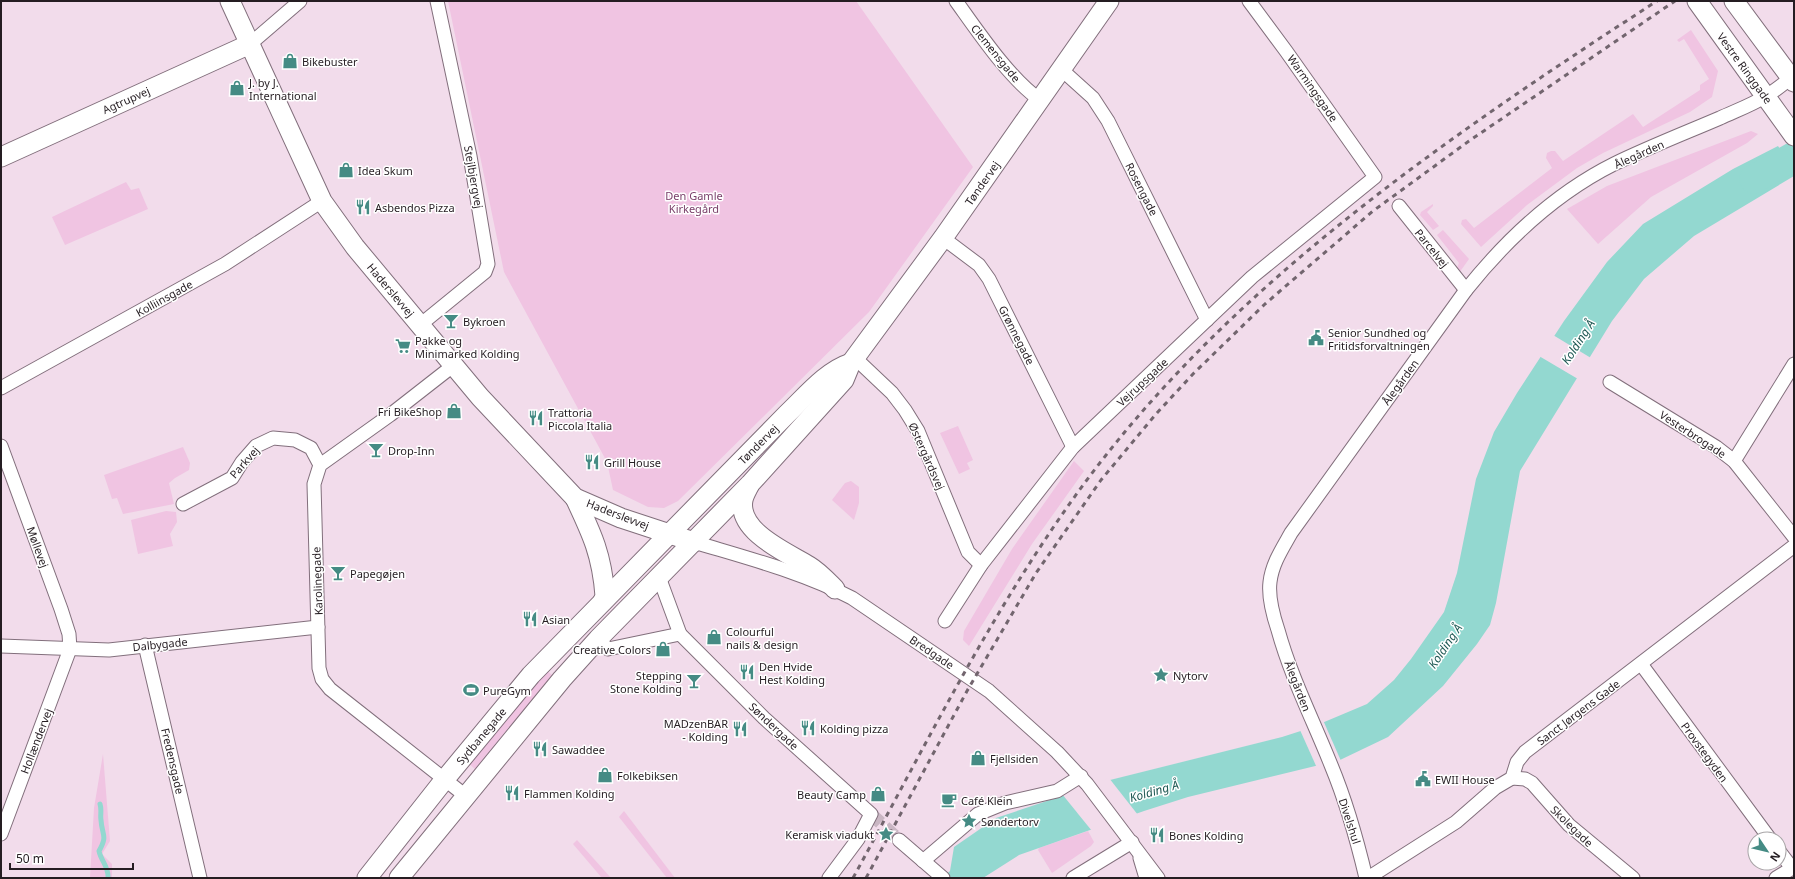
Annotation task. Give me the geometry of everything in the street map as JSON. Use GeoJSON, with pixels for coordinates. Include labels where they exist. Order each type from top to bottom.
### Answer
{"type":"FeatureCollection","features":[{"type":"Feature","properties":{"kind":"main road","name":"Haderslevvej"},"geometry":{"type":"LineString","coordinates":[[230,1],[285,123],[322,200],[355,247],[490,408],[575,498],[621,518],[671,533]]}},
{"type":"Feature","properties":{"kind":"main road","name":"Tøndervej"},"geometry":{"type":"LineString","coordinates":[[694,542],[750,484],[844,380],[853,361],[943,238],[1109,1]]}},
{"type":"Feature","properties":{"kind":"main road","name":"Vestre Ringgade"},"geometry":{"type":"LineString","coordinates":[[1696,1],[1792,133]]}},
{"type":"Feature","properties":{"kind":"main road"},"geometry":{"type":"LineString","coordinates":[[1734,1],[1792,80]]}},
{"type":"Feature","properties":{"kind":"main road","name":"Agtrupvej"},"geometry":{"type":"LineString","coordinates":[[1,157],[250,44]]}},
{"type":"Feature","properties":{"kind":"main road","name":"Tøndervej"},"geometry":{"type":"LineString","coordinates":[[671,533],[787,414],[827,376],[841,366],[853,361]]}},
{"type":"Feature","properties":{"kind":"main road"},"geometry":{"type":"LineString","coordinates":[[750,484],[743,500],[744,512],[754,529],[768,542],[811,567],[835,589]]}},
{"type":"Feature","properties":{"kind":"main road"},"geometry":{"type":"LineString","coordinates":[[575,498],[590,531],[601,561],[605,596],[603,601]]}},
{"type":"Feature","properties":{"kind":"main road","name":"Bredgade"},"geometry":{"type":"LineString","coordinates":[[671,533],[694,542]]}},
{"type":"Feature","properties":{"kind":"main road","name":"Sydbanegade"},"geometry":{"type":"LineString","coordinates":[[367,878],[445,779],[531,675],[671,533]]}},
{"type":"Feature","properties":{"kind":"main road"},"geometry":{"type":"LineString","coordinates":[[399,878],[467,797],[562,679],[598,639],[694,542]]}},
{"type":"Feature","properties":{"kind":"street"},"geometry":{"type":"LineString","coordinates":[[250,44],[300,1]]}},
{"type":"Feature","properties":{"kind":"street","name":"Stejlbjergvej"},"geometry":{"type":"LineString","coordinates":[[420,325],[485,272],[488,264],[470,156],[437,1]]}},
{"type":"Feature","properties":{"kind":"street","name":"Clemensgade"},"geometry":{"type":"LineString","coordinates":[[956,1],[984,39],[1026,90],[1040,100]]}},
{"type":"Feature","properties":{"kind":"street","name":"Warmingsgade"},"geometry":{"type":"LineString","coordinates":[[1249,1],[1375,177]]}},
{"type":"Feature","properties":{"kind":"street","name":"Rosengade"},"geometry":{"type":"LineString","coordinates":[[1062,70],[1093,98],[1108,121],[1207,320]]}},
{"type":"Feature","properties":{"kind":"street","name":"Ålegården"},"geometry":{"type":"LineString","coordinates":[[1331,765],[1302,698],[1274,616],[1270,599],[1270,583],[1275,562],[1291,533],[1466,290],[1486,264],[1499,251],[1549,206],[1566,193],[1614,164],[1766,97],[1792,80]]}},
{"type":"Feature","properties":{"kind":"street","name":"Vejrupsgade"},"geometry":{"type":"LineString","coordinates":[[945,621],[981,564],[1073,447],[1258,272],[1375,177]]}},
{"type":"Feature","properties":{"kind":"street","name":"Kolliinsgade"},"geometry":{"type":"LineString","coordinates":[[1,388],[225,264],[322,200]]}},
{"type":"Feature","properties":{"kind":"street","name":"Parcelvej"},"geometry":{"type":"LineString","coordinates":[[1399,206],[1466,290]]}},
{"type":"Feature","properties":{"kind":"street","name":"Grønnegade"},"geometry":{"type":"LineString","coordinates":[[943,238],[979,264],[989,278],[1073,447]]}},
{"type":"Feature","properties":{"kind":"street","name":"Østergårdsvej"},"geometry":{"type":"LineString","coordinates":[[853,361],[892,394],[905,410],[918,431],[968,552],[981,564]]}},
{"type":"Feature","properties":{"kind":"street"},"geometry":{"type":"LineString","coordinates":[[1734,462],[1794,364]]}},
{"type":"Feature","properties":{"kind":"street"},"geometry":{"type":"LineString","coordinates":[[320,465],[390,415],[454,366]]}},
{"type":"Feature","properties":{"kind":"street","name":"Vesterbrogade"},"geometry":{"type":"LineString","coordinates":[[1610,382],[1716,447],[1734,462],[1794,537]]}},
{"type":"Feature","properties":{"kind":"street","name":"Parkvej"},"geometry":{"type":"LineString","coordinates":[[184,504],[232,478],[242,462],[256,446],[273,438],[295,440],[311,448],[320,465]]}},
{"type":"Feature","properties":{"kind":"street","name":"Møllevej"},"geometry":{"type":"LineString","coordinates":[[1,446],[61,609],[69,634],[70,649]]}},
{"type":"Feature","properties":{"kind":"street","name":"Karolinegade"},"geometry":{"type":"LineString","coordinates":[[320,465],[314,484],[319,668],[322,679],[330,689],[467,797]]}},
{"type":"Feature","properties":{"kind":"street","name":"Bredgade"},"geometry":{"type":"LineString","coordinates":[[694,542],[760,561],[835,589],[852,598],[989,691],[1057,752],[1084,780],[1158,878]]}},
{"type":"Feature","properties":{"kind":"street","name":"Sanct Jørgens Gade"},"geometry":{"type":"LineString","coordinates":[[1512,778],[1517,762],[1525,752],[1794,546]]}},
{"type":"Feature","properties":{"kind":"street","name":"Søndergade"},"geometry":{"type":"LineString","coordinates":[[659,577],[680,634],[764,718],[871,814],[858,839],[829,878]]}},
{"type":"Feature","properties":{"kind":"street","name":"Dalbygade"},"geometry":{"type":"LineString","coordinates":[[1,646],[109,650],[318,627]]}},
{"type":"Feature","properties":{"kind":"street"},"geometry":{"type":"LineString","coordinates":[[598,639],[608,649],[680,634]]}},
{"type":"Feature","properties":{"kind":"street","name":"Fredensgade"},"geometry":{"type":"LineString","coordinates":[[145,645],[200,878]]}},
{"type":"Feature","properties":{"kind":"street","name":"Hollændervej"},"geometry":{"type":"LineString","coordinates":[[1,834],[70,649]]}},
{"type":"Feature","properties":{"kind":"street","name":"Provstegyden"},"geometry":{"type":"LineString","coordinates":[[1641,664],[1764,831]]}},
{"type":"Feature","properties":{"kind":"street","name":"Divelshul"},"geometry":{"type":"LineString","coordinates":[[1331,765],[1367,878]]}},
{"type":"Feature","properties":{"kind":"street"},"geometry":{"type":"LineString","coordinates":[[1367,878],[1456,822],[1495,788],[1512,778]]}},
{"type":"Feature","properties":{"kind":"street","name":"Skolegade"},"geometry":{"type":"LineString","coordinates":[[1512,778],[1525,779],[1532,783],[1569,825],[1633,878]]}},
{"type":"Feature","properties":{"kind":"street"},"geometry":{"type":"LineString","coordinates":[[923,861],[978,814],[1005,803],[1057,791],[1084,780]]}},
{"type":"Feature","properties":{"kind":"street"},"geometry":{"type":"LineString","coordinates":[[899,840],[940,875]]}},
{"type":"Feature","properties":{"kind":"street"},"geometry":{"type":"LineString","coordinates":[[1073,878],[1135,847]]}},
{"type":"Feature","properties":{"kind":"street","name":"Bredgade"},"geometry":{"type":"LineString","coordinates":[[1135,847],[1146,878]]}},
{"type":"Feature","properties":{"kind":"street"},"geometry":{"type":"LineString","coordinates":[[1776,878],[1793,868]]}},
{"type":"Feature","properties":{"kind":"green space","name":"Den Gamle Kirkegård"},"geometry":{"type":"Polygon","coordinates":[[[448,1],[856,1],[973,167],[869,312],[678,501],[664,508],[648,507],[613,490],[607,462],[504,272],[448,1]]]}},
{"type":"Feature","properties":{"kind":"green space"},"geometry":{"type":"Polygon","coordinates":[[[1691,30],[1718,71],[1712,97],[1690,112],[1603,153],[1577,168],[1527,205],[1481,247],[1461,224],[1462,220],[1466,219],[1474,228],[1552,168],[1546,158],[1547,153],[1555,151],[1563,161],[1633,114],[1643,127],[1700,90],[1700,85],[1709,79],[1684,39],[1679,42],[1677,40],[1691,30]]]}},
{"type":"Feature","properties":{"kind":"green space"},"geometry":{"type":"Polygon","coordinates":[[[1751,131],[1758,134],[1747,143],[1651,197],[1598,244],[1567,209],[1607,186],[1751,131]]]}},
{"type":"Feature","properties":{"kind":"green space"},"geometry":{"type":"Polygon","coordinates":[[[126,182],[131,190],[139,188],[148,209],[65,245],[52,217],[126,182]]]}},
{"type":"Feature","properties":{"kind":"green space"},"geometry":{"type":"Polygon","coordinates":[[[1433,204],[1427,212],[1439,226],[1433,230],[1420,215],[1421,212],[1433,204]]]}},
{"type":"Feature","properties":{"kind":"green space"},"geometry":{"type":"Polygon","coordinates":[[[1443,230],[1469,259],[1459,273],[1457,268],[1459,263],[1437,235],[1443,230]]]}},
{"type":"Feature","properties":{"kind":"green space"},"geometry":{"type":"Polygon","coordinates":[[[958,426],[973,460],[967,463],[970,469],[959,474],[940,433],[958,426]]]}},
{"type":"Feature","properties":{"kind":"green space"},"geometry":{"type":"Polygon","coordinates":[[[183,447],[190,463],[189,470],[169,483],[174,504],[123,514],[117,498],[112,499],[104,475],[183,447]]]}},
{"type":"Feature","properties":{"kind":"green space"},"geometry":{"type":"Polygon","coordinates":[[[1074,461],[1084,471],[1032,544],[969,646],[963,640],[964,631],[1012,549],[1074,461]]]}},
{"type":"Feature","properties":{"kind":"green space"},"geometry":{"type":"Polygon","coordinates":[[[851,481],[859,487],[859,503],[854,520],[832,500],[845,483],[851,481]]]}},
{"type":"Feature","properties":{"kind":"green space"},"geometry":{"type":"Polygon","coordinates":[[[166,511],[176,512],[177,522],[170,534],[173,546],[138,554],[131,520],[166,511]]]}},
{"type":"Feature","properties":{"kind":"green space"},"geometry":{"type":"Polygon","coordinates":[[[546,670],[552,675],[475,769],[468,763],[546,670]]]}},
{"type":"Feature","properties":{"kind":"green space"},"geometry":{"type":"Polygon","coordinates":[[[103,754],[110,841],[102,854],[112,864],[112,878],[90,878],[94,808],[103,754]]]}},
{"type":"Feature","properties":{"kind":"green space"},"geometry":{"type":"Polygon","coordinates":[[[624,811],[675,878],[667,878],[619,817],[624,811]]]}},
{"type":"Feature","properties":{"kind":"green space"},"geometry":{"type":"Polygon","coordinates":[[[1088,831],[1094,842],[1091,846],[1052,873],[1038,850],[1039,848],[1088,831]]]}},
{"type":"Feature","properties":{"kind":"green space"},"geometry":{"type":"Polygon","coordinates":[[[577,840],[611,878],[602,878],[573,844],[577,840]]]}},
{"type":"Feature","properties":{"kind":"water"},"geometry":{"type":"Polygon","coordinates":[[[1778,146],[1794,169],[1794,176],[1694,236],[1644,279],[1612,321],[1520,471],[1496,603],[1490,625],[1477,644],[1443,686],[1388,737],[1340,760],[1188,797],[1144,811],[1019,855],[983,878],[942,878],[950,871],[954,847],[996,818],[1110,780],[1282,737],[1310,728],[1367,704],[1394,680],[1411,659],[1444,612],[1457,573],[1476,479],[1494,432],[1517,393],[1564,321],[1607,262],[1643,224],[1733,169],[1778,146]]]}},
{"type":"Feature","properties":{"kind":"pier"},"geometry":{"type":"Polygon","coordinates":[[[1553,335],[1591,358],[1578,379],[1539,356],[1553,335]]]}},
{"type":"Feature","properties":{"kind":"pier"},"geometry":{"type":"Polygon","coordinates":[[[1323,720],[1341,761],[1317,768],[1300,730],[1323,720]]]}},
{"type":"Feature","properties":{"kind":"pier"},"geometry":{"type":"Polygon","coordinates":[[[1109,778],[1138,815],[1092,831],[1062,794],[1109,778]]]}},
{"type":"Feature","properties":{"kind":"waterway","name":"Kolding Å"},"geometry":{"type":"LineString","coordinates":[[1754,179],[1794,156]]}},
{"type":"Feature","properties":{"kind":"waterway"},"geometry":{"type":"LineString","coordinates":[[100,804],[104,838],[99,851],[106,867],[108,878]]}},
{"type":"Feature","properties":{"kind":"tunnel"},"geometry":{"type":"LineString","coordinates":[[871,814],[899,840]]}},
{"type":"Feature","properties":{"kind":"railway"},"geometry":{"type":"LineString","coordinates":[[853,878],[984,637],[1042,544],[1073,499],[1132,423],[1197,352],[1267,286],[1341,223],[1418,164],[1577,53],[1657,1]]}},
{"type":"Feature","properties":{"kind":"railway"},"geometry":{"type":"LineString","coordinates":[[866,878],[967,691],[1036,573],[1101,480],[1156,414],[1193,374],[1265,304],[1373,211],[1469,141],[1675,1]]}},
{"type":"Feature","properties":{"kind":"place","name":"Bikebuster"},"geometry":{"type":"Point","coordinates":[290,61]}},
{"type":"Feature","properties":{"kind":"place","name":"J. by J. International"},"geometry":{"type":"Point","coordinates":[237,88]}},
{"type":"Feature","properties":{"kind":"place","name":"Idea Skum"},"geometry":{"type":"Point","coordinates":[346,170]}},
{"type":"Feature","properties":{"kind":"place","name":"Asbendos Pizza"},"geometry":{"type":"Point","coordinates":[363,207]}},
{"type":"Feature","properties":{"kind":"place","name":"Bykroen"},"geometry":{"type":"Point","coordinates":[451,321]}},
{"type":"Feature","properties":{"kind":"place","name":"Senior Sundhed og Fritidsforvaltningen"},"geometry":{"type":"Point","coordinates":[1316,338]}},
{"type":"Feature","properties":{"kind":"place","name":"Pakke og Minimarked Kolding"},"geometry":{"type":"Point","coordinates":[403,346]}},
{"type":"Feature","properties":{"kind":"place","name":"Fri BikeShop"},"geometry":{"type":"Point","coordinates":[454,411]}},
{"type":"Feature","properties":{"kind":"place","name":"Trattoria Piccola Italia"},"geometry":{"type":"Point","coordinates":[536,418]}},
{"type":"Feature","properties":{"kind":"place","name":"Drop-Inn"},"geometry":{"type":"Point","coordinates":[376,450]}},
{"type":"Feature","properties":{"kind":"place","name":"Grill House"},"geometry":{"type":"Point","coordinates":[592,462]}},
{"type":"Feature","properties":{"kind":"place","name":"Papegøjen"},"geometry":{"type":"Point","coordinates":[338,573]}},
{"type":"Feature","properties":{"kind":"place","name":"Asian"},"geometry":{"type":"Point","coordinates":[530,619]}},
{"type":"Feature","properties":{"kind":"place","name":"Colourful nails & design"},"geometry":{"type":"Point","coordinates":[714,637]}},
{"type":"Feature","properties":{"kind":"place","name":"Creative Colors"},"geometry":{"type":"Point","coordinates":[663,649]}},
{"type":"Feature","properties":{"kind":"place","name":"Den Hvide Hest Kolding"},"geometry":{"type":"Point","coordinates":[747,672]}},
{"type":"Feature","properties":{"kind":"place","name":"Nytorv"},"geometry":{"type":"Point","coordinates":[1161,675]}},
{"type":"Feature","properties":{"kind":"place","name":"Stepping Stone Kolding"},"geometry":{"type":"Point","coordinates":[694,681]}},
{"type":"Feature","properties":{"kind":"place","name":"PureGym"},"geometry":{"type":"Point","coordinates":[471,690]}},
{"type":"Feature","properties":{"kind":"place","name":"Kolding pizza"},"geometry":{"type":"Point","coordinates":[808,728]}},
{"type":"Feature","properties":{"kind":"place","name":"MADzenBAR - Kolding"},"geometry":{"type":"Point","coordinates":[740,729]}},
{"type":"Feature","properties":{"kind":"place","name":"Sawaddee"},"geometry":{"type":"Point","coordinates":[540,749]}},
{"type":"Feature","properties":{"kind":"place","name":"Fjellsiden"},"geometry":{"type":"Point","coordinates":[978,758]}},
{"type":"Feature","properties":{"kind":"place","name":"Folkebiksen"},"geometry":{"type":"Point","coordinates":[605,775]}},
{"type":"Feature","properties":{"kind":"place","name":"EWII House"},"geometry":{"type":"Point","coordinates":[1423,779]}},
{"type":"Feature","properties":{"kind":"place","name":"Flammen Kolding"},"geometry":{"type":"Point","coordinates":[512,793]}},
{"type":"Feature","properties":{"kind":"place","name":"Beauty Camp"},"geometry":{"type":"Point","coordinates":[878,794]}},
{"type":"Feature","properties":{"kind":"place","name":"Café Klein"},"geometry":{"type":"Point","coordinates":[949,800]}},
{"type":"Feature","properties":{"kind":"place","name":"Søndertorv"},"geometry":{"type":"Point","coordinates":[969,821]}},
{"type":"Feature","properties":{"kind":"place","name":"Keramisk viadukt"},"geometry":{"type":"Point","coordinates":[886,834]}},
{"type":"Feature","properties":{"kind":"place","name":"Bones Kolding"},"geometry":{"type":"Point","coordinates":[1157,835]}}]}
